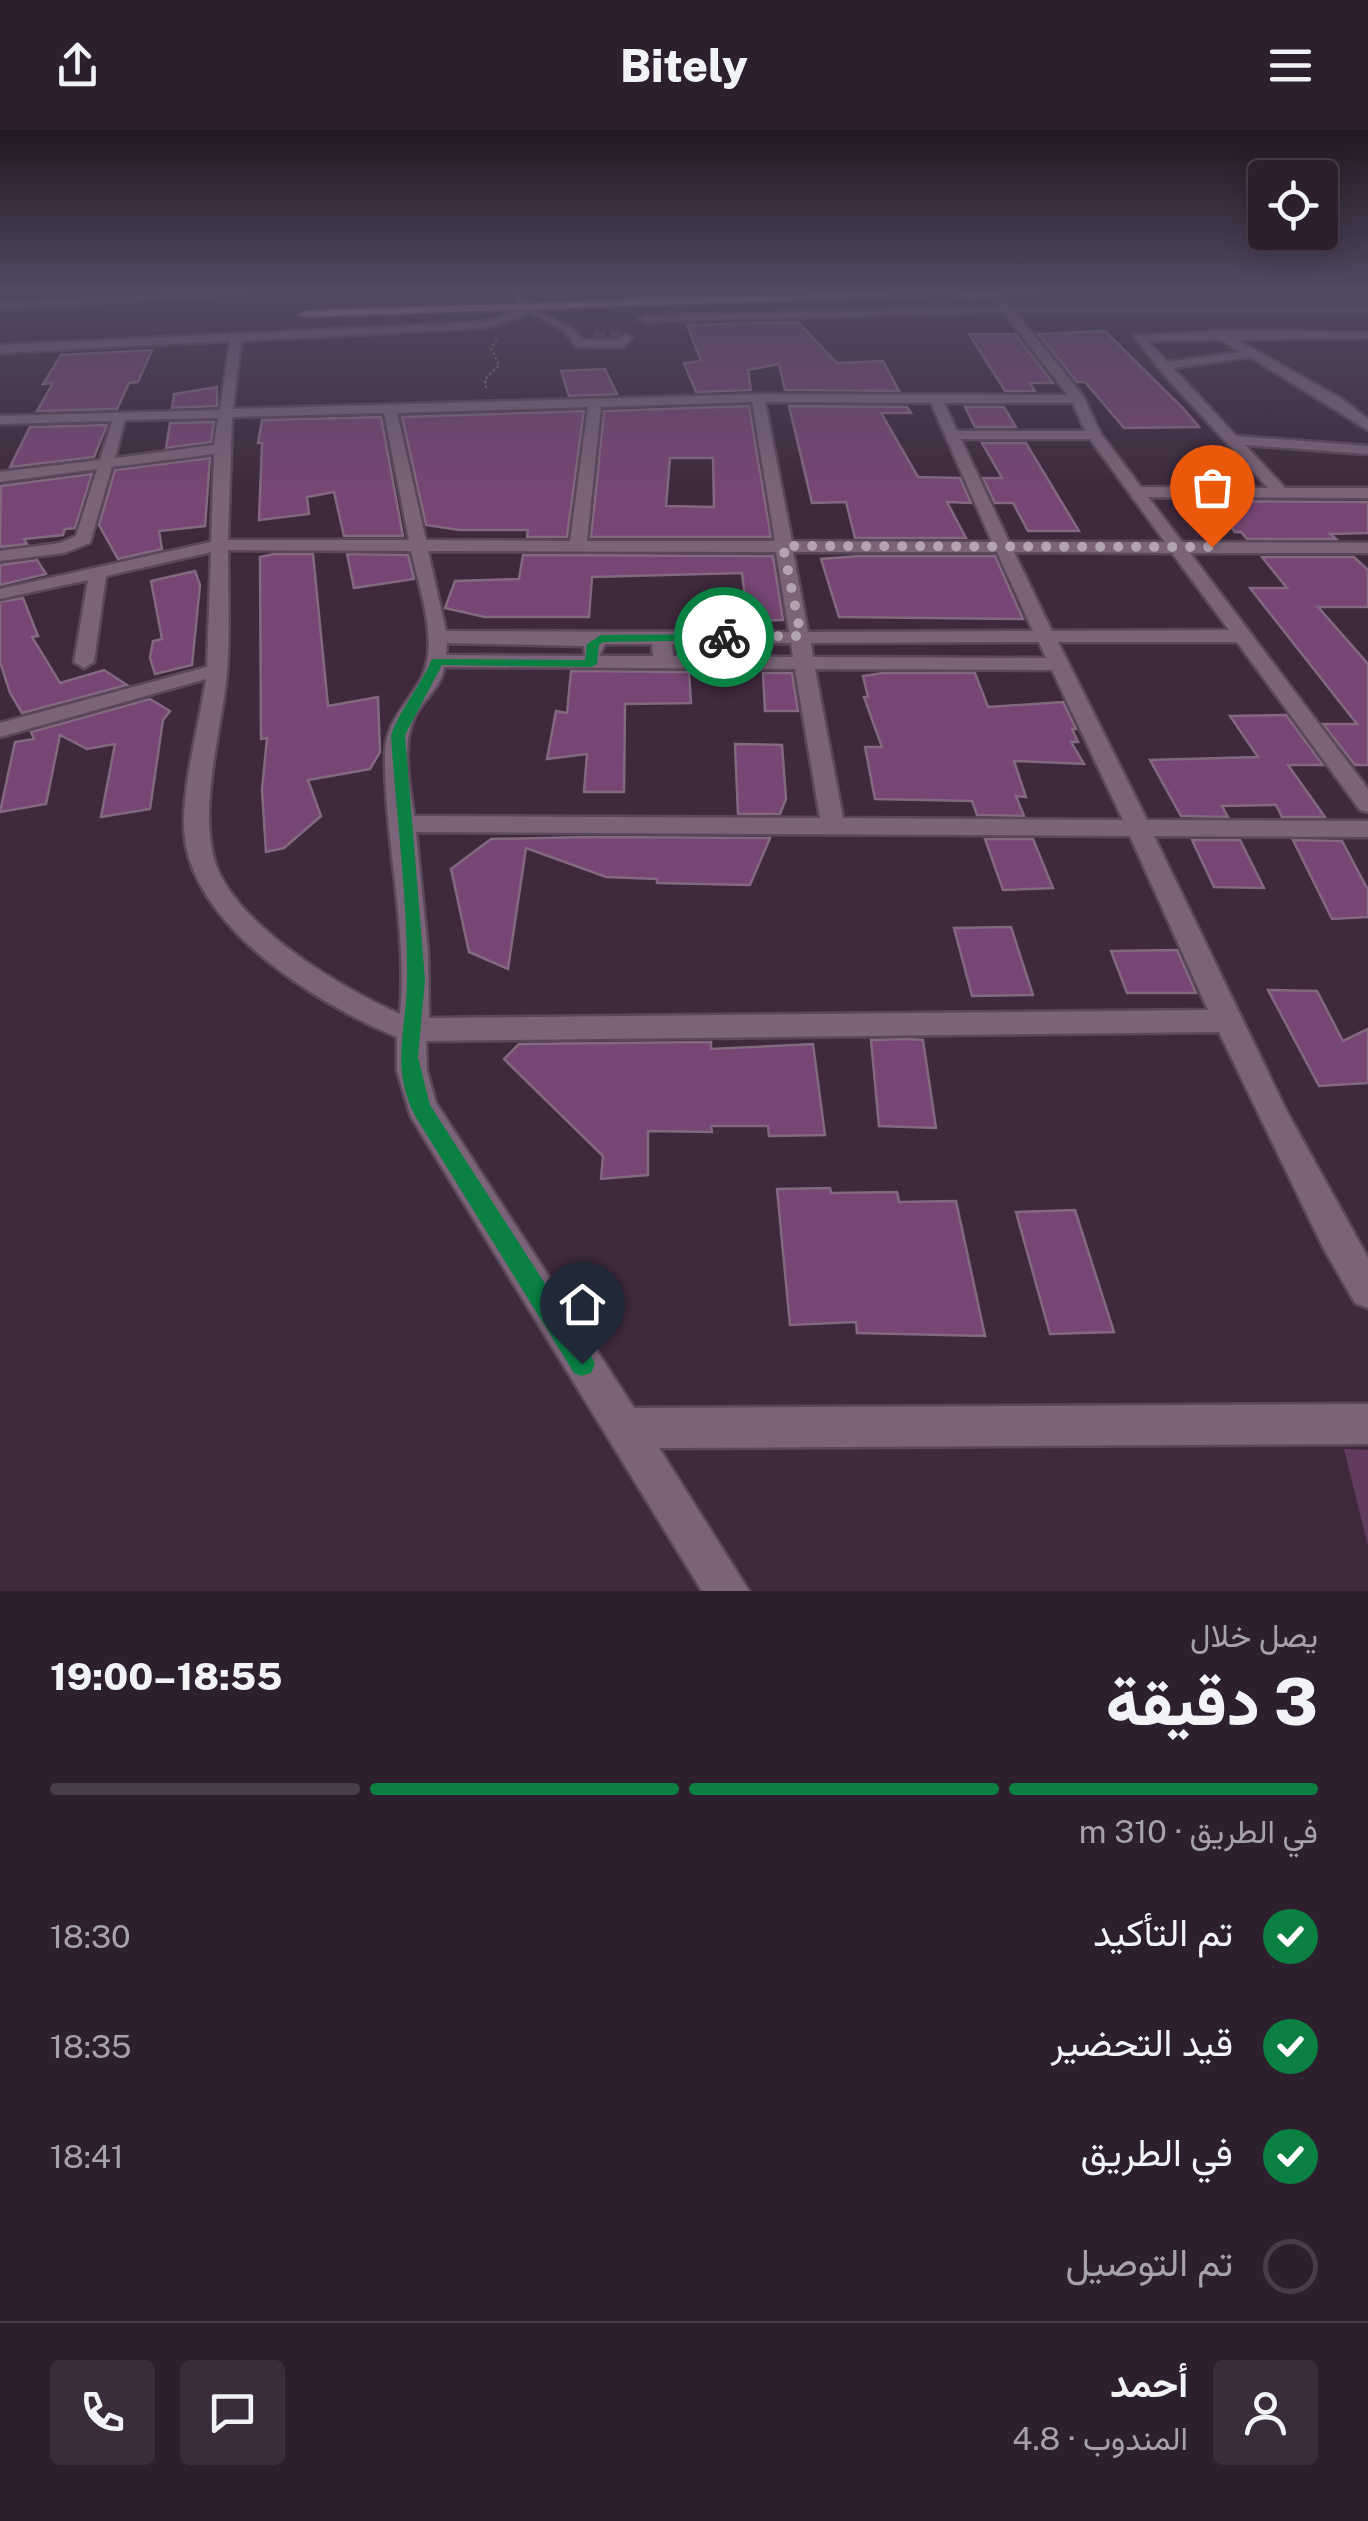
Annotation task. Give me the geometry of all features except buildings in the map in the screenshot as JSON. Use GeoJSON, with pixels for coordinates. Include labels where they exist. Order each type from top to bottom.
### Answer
{"type":"FeatureCollection","features":[{"type":"Feature","properties":{"kind":"street"},"geometry":{"type":"LineString","coordinates":[[233,357],[221,449],[217,670],[196,823],[198,848],[206,872],[222,897],[276,949],[359,1010],[411,1030],[1228,1021]]}},
{"type":"Feature","properties":{"kind":"street"},"geometry":{"type":"LineString","coordinates":[[1041,357],[1078,399],[1094,435],[1368,806]]}},
{"type":"Feature","properties":{"kind":"street"},"geometry":{"type":"LineString","coordinates":[[1156,357],[1282,494]]}},
{"type":"Feature","properties":{"kind":"street"},"geometry":{"type":"LineString","coordinates":[[1164,366],[1227,357]]}},
{"type":"Feature","properties":{"kind":"street"},"geometry":{"type":"LineString","coordinates":[[1256,357],[1360,412],[1368,426]]}},
{"type":"Feature","properties":{"kind":"street"},"geometry":{"type":"LineString","coordinates":[[935,397],[1000,546],[1228,1021],[1335,1238],[1368,1291]]}},
{"type":"Feature","properties":{"kind":"street"},"geometry":{"type":"LineString","coordinates":[[8,424],[758,398],[1078,399]]}},
{"type":"Feature","properties":{"kind":"street"},"geometry":{"type":"LineString","coordinates":[[758,398],[833,827]]}},
{"type":"Feature","properties":{"kind":"street"},"geometry":{"type":"LineString","coordinates":[[578,546],[595,404]]}},
{"type":"Feature","properties":{"kind":"street"},"geometry":{"type":"LineString","coordinates":[[390,410],[437,649],[433,676],[404,717],[398,735],[416,980],[408,1057],[411,1080],[422,1108],[727,1591]]}},
{"type":"Feature","properties":{"kind":"street"},"geometry":{"type":"LineString","coordinates":[[0,556],[64,548],[81,542],[119,419]]}},
{"type":"Feature","properties":{"kind":"street"},"geometry":{"type":"LineString","coordinates":[[951,435],[1094,435]]}},
{"type":"Feature","properties":{"kind":"street"},"geometry":{"type":"LineString","coordinates":[[1232,440],[1368,450]]}},
{"type":"Feature","properties":{"kind":"street"},"geometry":{"type":"LineString","coordinates":[[0,477],[221,449]]}},
{"type":"Feature","properties":{"kind":"street"},"geometry":{"type":"LineString","coordinates":[[1136,492],[1368,493]]}},
{"type":"Feature","properties":{"kind":"street"},"geometry":{"type":"LineString","coordinates":[[0,594],[220,545],[1360,548],[1368,563]]}},
{"type":"Feature","properties":{"kind":"street"},"geometry":{"type":"LineString","coordinates":[[84,662],[98,572]]}},
{"type":"Feature","properties":{"kind":"street"},"geometry":{"type":"LineString","coordinates":[[437,649],[662,638],[1242,636]]}},
{"type":"Feature","properties":{"kind":"street"},"geometry":{"type":"LineString","coordinates":[[662,638],[663,662]]}},
{"type":"Feature","properties":{"kind":"street"},"geometry":{"type":"LineString","coordinates":[[591,664],[596,640]]}},
{"type":"Feature","properties":{"kind":"street"},"geometry":{"type":"LineString","coordinates":[[437,649],[591,664],[1056,664]]}},
{"type":"Feature","properties":{"kind":"street"},"geometry":{"type":"LineString","coordinates":[[0,730],[217,670]]}},
{"type":"Feature","properties":{"kind":"street"},"geometry":{"type":"LineString","coordinates":[[402,824],[1368,829]]}},
{"type":"Feature","properties":{"kind":"street"},"geometry":{"type":"LineString","coordinates":[[623,1428],[1368,1424]]}},
{"type":"Feature","properties":{"kind":"path"},"geometry":{"type":"LineString","coordinates":[[495,357],[498,365],[484,382],[497,407]]}},
{"type":"Feature","properties":{"kind":"shaded area"},"geometry":{"type":"Polygon","coordinates":[[[1344,1449],[1368,1450],[1368,1546],[1344,1449]]]}},
{"type":"Feature","properties":{"kind":"way so far"},"geometry":{"type":"LineString","coordinates":[[724,637],[801,636],[783,546],[1212,547]]}},
{"type":"Feature","properties":{"kind":"route"},"geometry":{"type":"LineString","coordinates":[[582,1364],[422,1108],[411,1080],[408,1057],[416,980],[396,750],[398,735],[404,717],[433,676],[437,662],[591,664],[593,644],[601,638],[724,637]]}}]}
